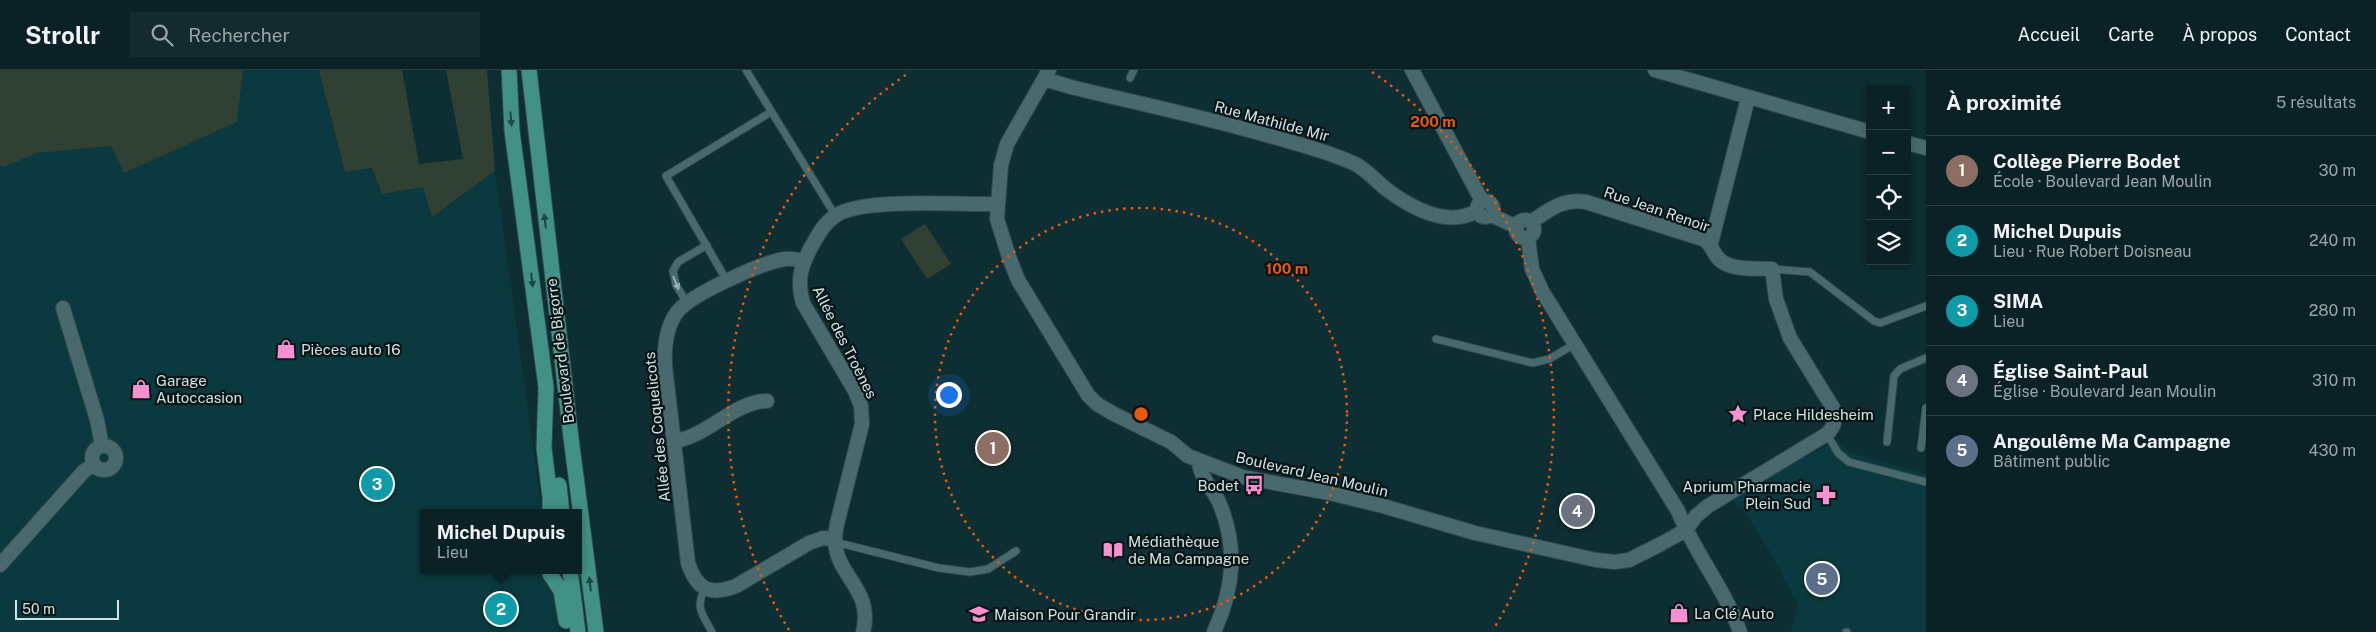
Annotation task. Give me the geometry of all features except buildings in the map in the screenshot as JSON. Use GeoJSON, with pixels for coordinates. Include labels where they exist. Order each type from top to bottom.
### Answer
{"type":"FeatureCollection","features":[{"type":"Feature","properties":{"kind":"main road"},"geometry":{"type":"LineString","coordinates":[[509,70],[512,131],[546,386],[544,448],[550,509]]}},
{"type":"Feature","properties":{"kind":"main road","name":"Boulevard de Bigorre"},"geometry":{"type":"LineString","coordinates":[[529,70],[580,509]]}},
{"type":"Feature","properties":{"kind":"main road","name":"Boulevard de Bigorre"},"geometry":{"type":"LineString","coordinates":[[546,386],[561,509]]}},
{"type":"Feature","properties":{"kind":"main road","name":"Boulevard de Bigorre"},"geometry":{"type":"LineString","coordinates":[[582,523],[596,632]]}},
{"type":"Feature","properties":{"kind":"main road"},"geometry":{"type":"LineString","coordinates":[[551,574],[561,591],[567,632]]}},
{"type":"Feature","properties":{"kind":"main road"},"geometry":{"type":"LineString","coordinates":[[571,574],[578,632]]}},
{"type":"Feature","properties":{"kind":"street"},"geometry":{"type":"LineString","coordinates":[[1412,70],[1480,206],[1484,218],[1491,214],[1517,227]]}},
{"type":"Feature","properties":{"kind":"street"},"geometry":{"type":"LineString","coordinates":[[1655,70],[1866,131]]}},
{"type":"Feature","properties":{"kind":"street","name":"Rue Mathilde Mir"},"geometry":{"type":"LineString","coordinates":[[1047,74],[1070,87],[1245,129],[1330,153],[1356,164],[1387,190],[1416,208],[1429,213],[1458,218],[1480,206]]}},
{"type":"Feature","properties":{"kind":"street","name":"Boulevard Jean Moulin"},"geometry":{"type":"LineString","coordinates":[[1047,74],[1008,144],[1001,165],[996,204],[997,219],[1018,280],[1088,395],[1097,404],[1161,436],[1199,461],[1243,477],[1329,493],[1383,506],[1475,533],[1596,560],[1615,562],[1629,560],[1686,530]]}},
{"type":"Feature","properties":{"kind":"street"},"geometry":{"type":"LineString","coordinates":[[1711,244],[1748,98]]}},
{"type":"Feature","properties":{"kind":"street"},"geometry":{"type":"LineString","coordinates":[[1911,144],[1926,148]]}},
{"type":"Feature","properties":{"kind":"street","name":"Rue Jean Renoir"},"geometry":{"type":"LineString","coordinates":[[1531,222],[1562,202],[1574,200],[1586,202],[1711,244],[1721,262],[1730,266],[1772,269]]}},
{"type":"Feature","properties":{"kind":"street"},"geometry":{"type":"LineString","coordinates":[[804,262],[818,234],[835,216],[845,210],[859,207],[907,204],[996,204]]}},
{"type":"Feature","properties":{"kind":"street"},"geometry":{"type":"LineString","coordinates":[[1517,227],[1524,220],[1531,222],[1534,232],[1528,238]]}},
{"type":"Feature","properties":{"kind":"street"},"geometry":{"type":"LineString","coordinates":[[1517,227],[1519,236],[1528,238]]}},
{"type":"Feature","properties":{"kind":"street"},"geometry":{"type":"LineString","coordinates":[[1528,238],[1530,260],[1535,278],[1678,512],[1686,530],[1728,602],[1740,632]]}},
{"type":"Feature","properties":{"kind":"street","name":"Allée des Coquelicots"},"geometry":{"type":"LineString","coordinates":[[705,588],[698,584],[692,575],[688,563],[664,351],[671,324],[678,312],[687,303],[727,281],[784,259],[804,262]]}},
{"type":"Feature","properties":{"kind":"street","name":"Allée des Troènes"},"geometry":{"type":"LineString","coordinates":[[804,262],[799,276],[799,288],[803,303],[855,391],[863,415],[835,541]]}},
{"type":"Feature","properties":{"kind":"street"},"geometry":{"type":"LineString","coordinates":[[1686,530],[1696,516],[1708,506],[1834,428],[1836,419],[1833,408],[1790,338],[1776,299],[1772,269]]}},
{"type":"Feature","properties":{"kind":"street"},"geometry":{"type":"LineString","coordinates":[[63,308],[97,420],[102,446]]}},
{"type":"Feature","properties":{"kind":"street"},"geometry":{"type":"LineString","coordinates":[[675,441],[692,437],[754,402],[767,401]]}},
{"type":"Feature","properties":{"kind":"street"},"geometry":{"type":"LineString","coordinates":[[93,464],[92,453],[102,446]]}},
{"type":"Feature","properties":{"kind":"street"},"geometry":{"type":"LineString","coordinates":[[93,464],[104,471],[113,468],[116,463],[114,450],[102,446]]}},
{"type":"Feature","properties":{"kind":"street"},"geometry":{"type":"LineString","coordinates":[[1199,461],[1200,471],[1222,510],[1231,556],[1231,585],[1214,632]]}},
{"type":"Feature","properties":{"kind":"street"},"geometry":{"type":"LineString","coordinates":[[0,565],[84,471],[93,464]]}},
{"type":"Feature","properties":{"kind":"street"},"geometry":{"type":"LineString","coordinates":[[705,588],[713,591],[723,591],[736,586],[808,542],[823,538],[835,541],[840,559],[866,608],[862,632]]}},
{"type":"Feature","properties":{"kind":"lane"},"geometry":{"type":"LineString","coordinates":[[746,70],[835,216]]}},
{"type":"Feature","properties":{"kind":"lane"},"geometry":{"type":"LineString","coordinates":[[1130,78],[1134,70]]}},
{"type":"Feature","properties":{"kind":"lane"},"geometry":{"type":"LineString","coordinates":[[727,281],[666,176],[771,112]]}},
{"type":"Feature","properties":{"kind":"lane"},"geometry":{"type":"LineString","coordinates":[[687,303],[676,286],[673,271],[678,262],[707,245]]}},
{"type":"Feature","properties":{"kind":"lane"},"geometry":{"type":"LineString","coordinates":[[1772,269],[1810,272],[1874,321],[1880,323],[1926,306]]}},
{"type":"Feature","properties":{"kind":"lane"},"geometry":{"type":"LineString","coordinates":[[1436,340],[1533,363],[1549,359],[1575,344]]}},
{"type":"Feature","properties":{"kind":"lane"},"geometry":{"type":"LineString","coordinates":[[1887,442],[1894,376],[1900,369],[1926,358]]}},
{"type":"Feature","properties":{"kind":"lane"},"geometry":{"type":"LineString","coordinates":[[1921,448],[1926,408]]}},
{"type":"Feature","properties":{"kind":"lane"},"geometry":{"type":"LineString","coordinates":[[1827,434],[1838,453],[1849,462],[1926,482]]}},
{"type":"Feature","properties":{"kind":"lane"},"geometry":{"type":"LineString","coordinates":[[835,541],[940,568],[970,572],[988,569],[1016,551]]}},
{"type":"Feature","properties":{"kind":"lane"},"geometry":{"type":"LineString","coordinates":[[705,588],[699,602],[699,608],[712,632]]}},
{"type":"Feature","properties":{"kind":"shaded area"},"geometry":{"type":"Polygon","coordinates":[[[243,70],[319,70],[345,172],[372,168],[423,186],[432,217],[495,171],[541,509],[420,509],[420,574],[551,574],[559,632],[0,632],[0,165],[4,167],[37,153],[112,146],[124,173],[237,122],[243,70]]]}},
{"type":"Feature","properties":{"kind":"shaded area"},"geometry":{"type":"Polygon","coordinates":[[[1837,440],[1851,453],[1926,474],[1926,632],[1791,632],[1798,605],[1772,555],[1741,506],[1738,507],[1731,496],[1837,440]]]}},
{"type":"Feature","properties":{"kind":"green space"},"geometry":{"type":"Polygon","coordinates":[[[0,70],[243,70],[237,122],[124,173],[111,146],[37,153],[4,167],[0,165],[0,70]]]}},
{"type":"Feature","properties":{"kind":"green space"},"geometry":{"type":"Polygon","coordinates":[[[319,70],[402,70],[419,164],[463,159],[446,70],[487,70],[495,171],[432,217],[423,187],[382,194],[372,168],[345,172],[319,70]]]}},
{"type":"Feature","properties":{"kind":"green space"},"geometry":{"type":"Polygon","coordinates":[[[925,224],[951,264],[927,279],[901,239],[925,224]]]}},
{"type":"Feature","properties":{"kind":"place","name":"Pièces auto 16"},"geometry":{"type":"Point","coordinates":[286,349]}},
{"type":"Feature","properties":{"kind":"place","name":"Garage Autoccasion"},"geometry":{"type":"Point","coordinates":[141,389]}},
{"type":"Feature","properties":{"kind":"place","name":"Place Hildesheim"},"geometry":{"type":"Point","coordinates":[1738,414]}},
{"type":"Feature","properties":{"kind":"place","name":"Collège Pierre Bodet"},"geometry":{"type":"Point","coordinates":[993,448]}},
{"type":"Feature","properties":{"kind":"place","name":"SIMA"},"geometry":{"type":"Point","coordinates":[377,484]}},
{"type":"Feature","properties":{"kind":"place","name":"Bodet"},"geometry":{"type":"Point","coordinates":[1254,485]}},
{"type":"Feature","properties":{"kind":"place","name":"Aprium Pharmacie Plein Sud"},"geometry":{"type":"Point","coordinates":[1826,495]}},
{"type":"Feature","properties":{"kind":"place","name":"Église Saint-Paul"},"geometry":{"type":"Point","coordinates":[1577,511]}},
{"type":"Feature","properties":{"kind":"place","name":"Médiathèque de Ma Campagne"},"geometry":{"type":"Point","coordinates":[1113,550]}},
{"type":"Feature","properties":{"kind":"place","name":"Angoulême Ma Campagne"},"geometry":{"type":"Point","coordinates":[1822,579]}},
{"type":"Feature","properties":{"kind":"place","name":"Michel Dupuis"},"geometry":{"type":"Point","coordinates":[501,609]}},
{"type":"Feature","properties":{"kind":"place","name":"La Clé Auto"},"geometry":{"type":"Point","coordinates":[1679,613]}},
{"type":"Feature","properties":{"kind":"place","name":"Maison Pour Grandir"},"geometry":{"type":"Point","coordinates":[979,614]}}]}
